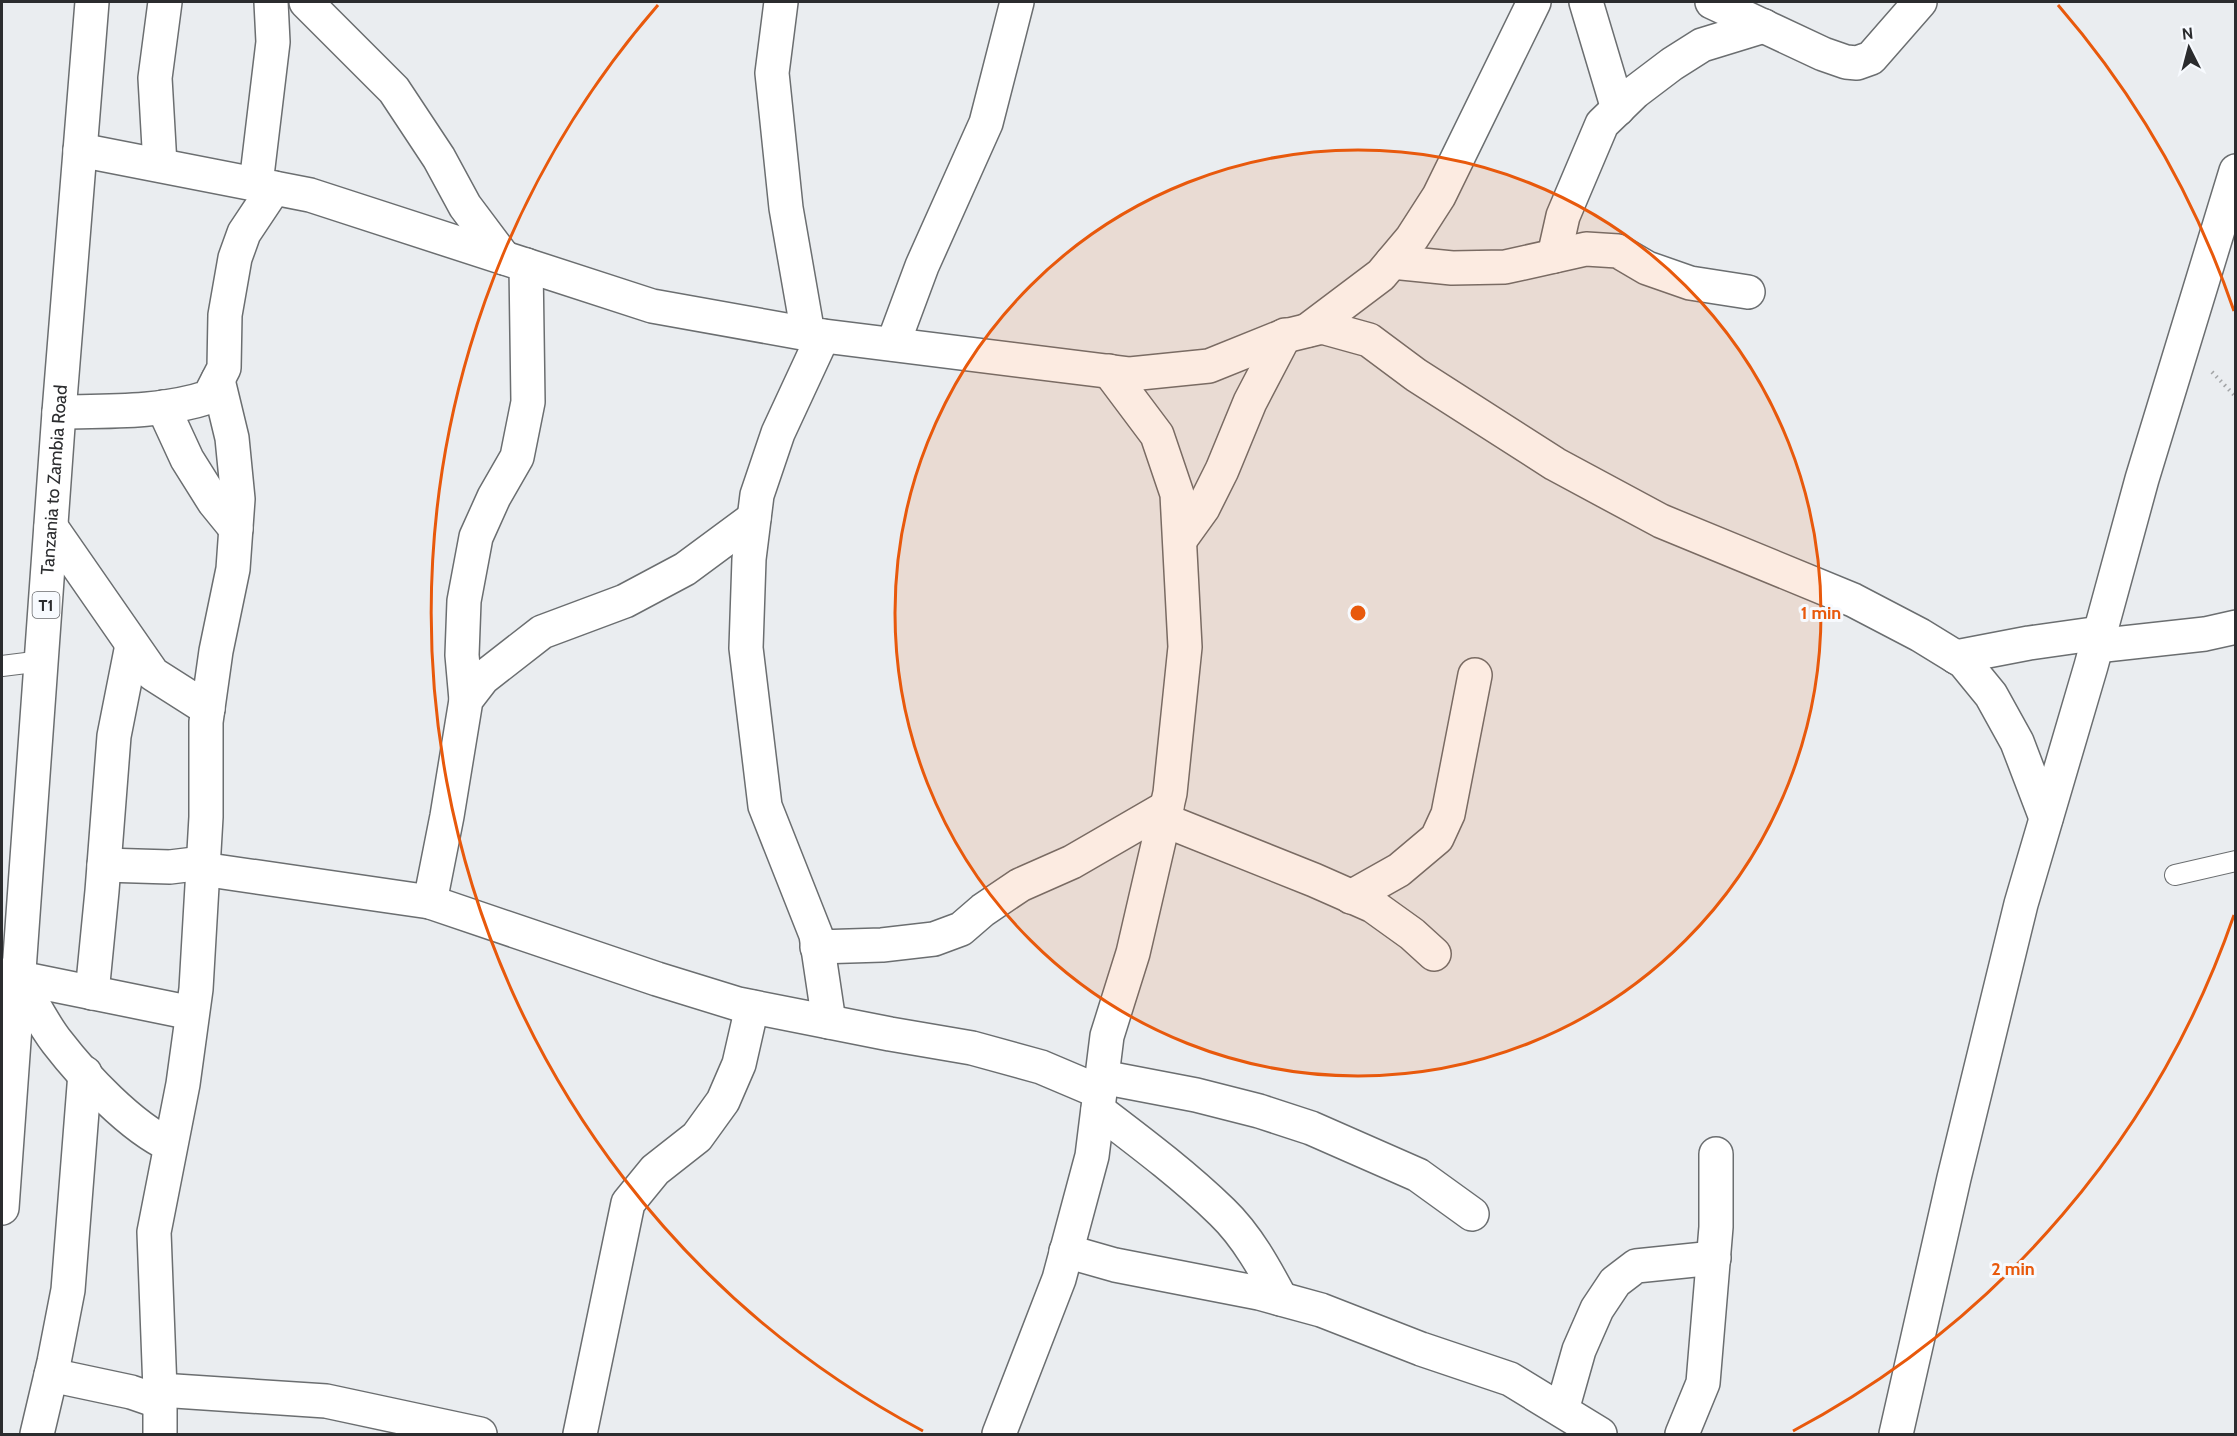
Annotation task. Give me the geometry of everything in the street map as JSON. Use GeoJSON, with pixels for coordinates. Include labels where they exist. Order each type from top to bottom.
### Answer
{"type":"FeatureCollection","features":[{"type":"Feature","properties":{"kind":"main road","name":"Tanzania to Zambia Road"},"geometry":{"type":"LineString","coordinates":[[2,1208],[10,976],[42,661],[59,412],[92,2]]}},
{"type":"Feature","properties":{"kind":"main road"},"geometry":{"type":"LineString","coordinates":[[160,165],[155,78],[165,2]]}},
{"type":"Feature","properties":{"kind":"main road"},"geometry":{"type":"LineString","coordinates":[[59,412],[183,406],[209,397],[218,380],[224,368],[225,315],[235,258],[265,186],[273,42],[271,2]]}},
{"type":"Feature","properties":{"kind":"main road"},"geometry":{"type":"LineString","coordinates":[[306,2],[394,90],[439,158],[465,206],[515,262],[528,402],[517,457],[494,497],[476,537],[464,601],[462,655],[466,700],[430,902]]}},
{"type":"Feature","properties":{"kind":"main road"},"geometry":{"type":"LineString","coordinates":[[781,2],[772,73],[786,208],[816,335],[757,495],[749,559],[746,648],[765,806],[816,935],[829,1022]]}},
{"type":"Feature","properties":{"kind":"main road"},"geometry":{"type":"LineString","coordinates":[[893,344],[922,266],[986,123],[1017,2]]}},
{"type":"Feature","properties":{"kind":"main road"},"geometry":{"type":"LineString","coordinates":[[1180,540],[1203,508],[1222,470],[1250,402],[1297,333],[1381,274],[1412,238],[1439,196],[1534,2]]}},
{"type":"Feature","properties":{"kind":"main road"},"geometry":{"type":"LineString","coordinates":[[1586,2],[1618,109]]}},
{"type":"Feature","properties":{"kind":"main road"},"geometry":{"type":"LineString","coordinates":[[1712,2],[1823,54],[1846,62],[1857,63],[1871,58],[1920,2]]}},
{"type":"Feature","properties":{"kind":"main road"},"geometry":{"type":"LineString","coordinates":[[1554,256],[1563,216],[1602,124],[1654,78],[1702,45],[1764,26]]}},
{"type":"Feature","properties":{"kind":"main road"},"geometry":{"type":"LineString","coordinates":[[80,150],[310,195],[652,306],[816,335],[1130,374],[1209,366],[1297,333],[1322,327],[1369,340],[1416,375],[1555,464],[1661,522],[1853,600],[1920,635],[1964,662],[1991,695],[2017,742],[2046,818]]}},
{"type":"Feature","properties":{"kind":"main road"},"geometry":{"type":"LineString","coordinates":[[1896,1434],[1957,1167],[2021,904],[2142,479],[2235,171]]}},
{"type":"Feature","properties":{"kind":"main road"},"geometry":{"type":"LineString","coordinates":[[1392,262],[1452,268],[1505,267],[1586,249],[1618,251],[1647,268],[1690,283],[1748,292]]}},
{"type":"Feature","properties":{"kind":"main road"},"geometry":{"type":"LineString","coordinates":[[999,1434],[1059,1279],[1092,1156],[1107,1036],[1133,953],[1170,794],[1185,647],[1177,494],[1157,435],[1108,371]]}},
{"type":"Feature","properties":{"kind":"main road"},"geometry":{"type":"LineString","coordinates":[[160,1434],[154,1232],[183,1084],[196,989],[208,709],[216,651],[233,569],[238,499],[232,438],[218,380]]}},
{"type":"Feature","properties":{"kind":"main road"},"geometry":{"type":"LineString","coordinates":[[163,407],[187,459],[214,502],[236,529]]}},
{"type":"Feature","properties":{"kind":"main road"},"geometry":{"type":"LineString","coordinates":[[466,700],[483,678],[542,632],[625,601],[685,569],[754,518]]}},
{"type":"Feature","properties":{"kind":"main road"},"geometry":{"type":"LineString","coordinates":[[51,527],[153,674],[208,709]]}},
{"type":"Feature","properties":{"kind":"main road"},"geometry":{"type":"LineString","coordinates":[[1956,657],[2029,643],[2205,634],[2235,627]]}},
{"type":"Feature","properties":{"kind":"main road"},"geometry":{"type":"LineString","coordinates":[[92,993],[114,736],[132,645]]}},
{"type":"Feature","properties":{"kind":"main road"},"geometry":{"type":"LineString","coordinates":[[1351,897],[1399,870],[1437,838],[1448,814],[1475,675]]}},
{"type":"Feature","properties":{"kind":"main road"},"geometry":{"type":"LineString","coordinates":[[818,947],[882,945],[934,939],[961,929],[983,910],[1020,885],[1072,862],[1165,814]]}},
{"type":"Feature","properties":{"kind":"main road"},"geometry":{"type":"LineString","coordinates":[[1165,814],[1373,906],[1412,933],[1434,954]]}},
{"type":"Feature","properties":{"kind":"main road"},"geometry":{"type":"LineString","coordinates":[[104,866],[203,866],[430,902],[657,979],[752,1007],[972,1048],[1041,1067],[1100,1093],[1196,1095],[1260,1111],[1311,1128],[1418,1175],[1472,1214]]}},
{"type":"Feature","properties":{"kind":"main road"},"geometry":{"type":"LineString","coordinates":[[10,976],[192,1013]]}},
{"type":"Feature","properties":{"kind":"main road"},"geometry":{"type":"LineString","coordinates":[[10,976],[56,1041],[85,1073],[132,1121],[152,1137],[170,1145]]}},
{"type":"Feature","properties":{"kind":"main road"},"geometry":{"type":"LineString","coordinates":[[580,1434],[628,1203],[655,1170],[697,1137],[723,1101],[739,1064],[752,1007]]}},
{"type":"Feature","properties":{"kind":"main road"},"geometry":{"type":"LineString","coordinates":[[40,1430],[68,1290],[85,1073]]}},
{"type":"Feature","properties":{"kind":"main road"},"geometry":{"type":"LineString","coordinates":[[1100,1093],[1148,1148],[1223,1213],[1264,1268],[1281,1299]]}},
{"type":"Feature","properties":{"kind":"main road"},"geometry":{"type":"LineString","coordinates":[[1682,1434],[1703,1383],[1716,1227],[1716,1154]]}},
{"type":"Feature","properties":{"kind":"main road"},"geometry":{"type":"LineString","coordinates":[[1066,1251],[1115,1265],[1221,1285],[1322,1310],[1420,1349],[1510,1379],[1600,1434]]}},
{"type":"Feature","properties":{"kind":"main road"},"geometry":{"type":"LineString","coordinates":[[1562,1410],[1579,1350],[1597,1309],[1615,1282],[1636,1266],[1714,1258]]}},
{"type":"Feature","properties":{"kind":"main road"},"geometry":{"type":"LineString","coordinates":[[51,1376],[160,1396],[326,1401],[480,1434]]}},
{"type":"Feature","properties":{"kind":"lane"},"geometry":{"type":"LineString","coordinates":[[2,666],[42,661]]}},
{"type":"Feature","properties":{"kind":"lane"},"geometry":{"type":"LineString","coordinates":[[2175,874],[2235,861]]}}]}
